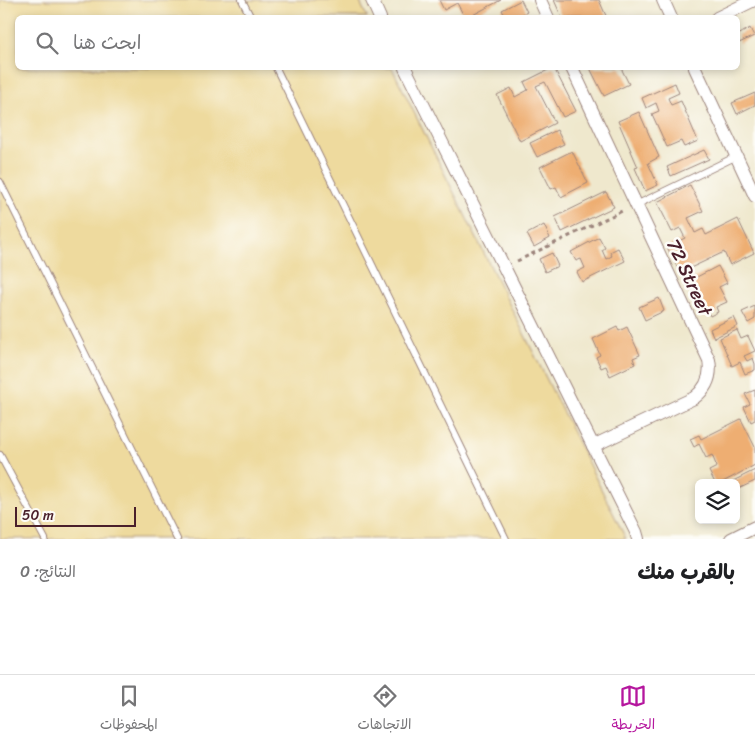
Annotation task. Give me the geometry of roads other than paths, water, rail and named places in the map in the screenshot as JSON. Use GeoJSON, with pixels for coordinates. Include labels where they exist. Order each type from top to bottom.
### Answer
{"type":"FeatureCollection","features":[{"type":"Feature","properties":{"kind":"street"},"geometry":{"type":"LineString","coordinates":[[372,0],[379,15]]}},
{"type":"Feature","properties":{"kind":"street"},"geometry":{"type":"LineString","coordinates":[[540,0],[547,15]]}},
{"type":"Feature","properties":{"kind":"street"},"geometry":{"type":"LineString","coordinates":[[663,0],[670,15]]}},
{"type":"Feature","properties":{"kind":"street"},"geometry":{"type":"LineString","coordinates":[[723,15],[754,0]]}},
{"type":"Feature","properties":{"kind":"street"},"geometry":{"type":"LineString","coordinates":[[406,70],[638,537]]}},
{"type":"Feature","properties":{"kind":"street","name":"72 Street"},"geometry":{"type":"LineString","coordinates":[[573,70],[709,360],[710,376],[704,389],[694,398],[593,446]]}},
{"type":"Feature","properties":{"kind":"street"},"geometry":{"type":"LineString","coordinates":[[696,70],[755,196]]}},
{"type":"Feature","properties":{"kind":"street"},"geometry":{"type":"LineString","coordinates":[[731,539],[755,527]]}},
{"type":"Feature","properties":{"kind":"lane"},"geometry":{"type":"LineString","coordinates":[[242,0],[250,15]]}},
{"type":"Feature","properties":{"kind":"lane"},"geometry":{"type":"LineString","coordinates":[[277,70],[506,539]]}},
{"type":"Feature","properties":{"kind":"lane"},"geometry":{"type":"LineString","coordinates":[[636,205],[737,156]]}},
{"type":"Feature","properties":{"kind":"lane"},"geometry":{"type":"LineString","coordinates":[[0,182],[177,539]]}},
{"type":"Feature","properties":{"kind":"lane"},"geometry":{"type":"LineString","coordinates":[[0,455],[46,539]]}}]}
